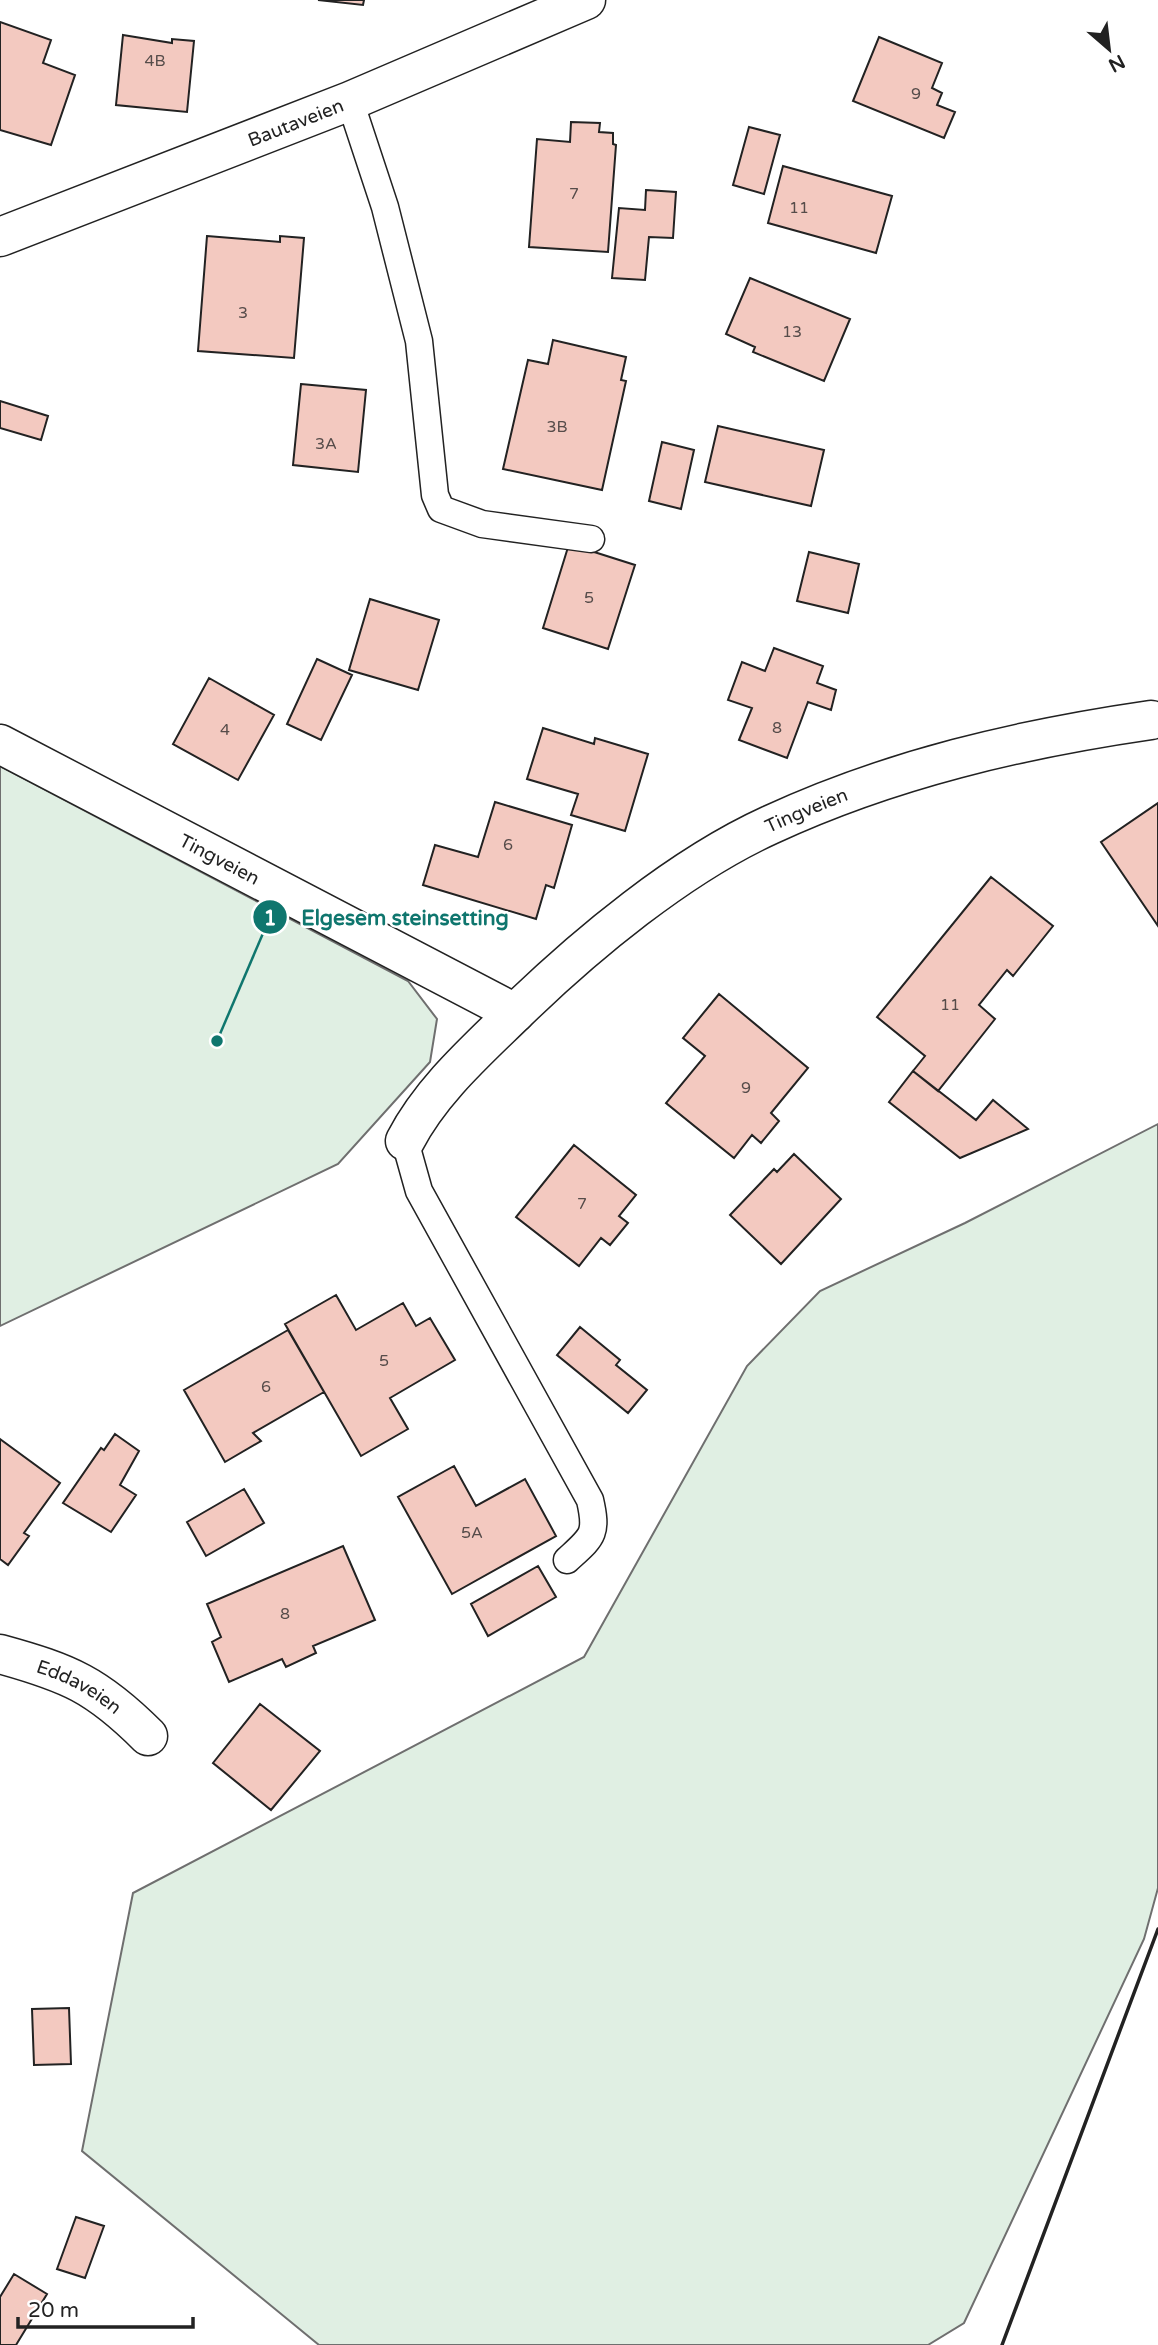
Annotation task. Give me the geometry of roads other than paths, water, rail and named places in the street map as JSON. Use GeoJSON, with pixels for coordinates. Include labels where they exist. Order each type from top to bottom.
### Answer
{"type":"FeatureCollection","features":[{"type":"Feature","properties":{"kind":"street","name":"Bautaveien"},"geometry":{"type":"LineString","coordinates":[[0,237],[350,101],[586,0]]}},
{"type":"Feature","properties":{"kind":"street","name":"Tingveien"},"geometry":{"type":"LineString","coordinates":[[405,1141],[415,1123],[462,1064],[606,932],[695,867],[769,825],[924,766],[1055,734],[1152,720]]}},
{"type":"Feature","properties":{"kind":"street","name":"Tingveien"},"geometry":{"type":"LineString","coordinates":[[0,744],[515,1013]]}},
{"type":"Feature","properties":{"kind":"street","name":"Eddaveien"},"geometry":{"type":"LineString","coordinates":[[0,1654],[78,1679],[114,1702],[148,1736]]}},
{"type":"Feature","properties":{"kind":"lane"},"geometry":{"type":"LineString","coordinates":[[350,101],[386,206],[419,341],[435,495],[441,509],[482,524],[591,539]]}},
{"type":"Feature","properties":{"kind":"lane"},"geometry":{"type":"LineString","coordinates":[[405,1141],[419,1191],[590,1500],[595,1522],[592,1538],[567,1560]]}},
{"type":"Feature","properties":{"kind":"place","name":"Elgesem steinsetting"},"geometry":{"type":"Point","coordinates":[217,1041]}}]}
